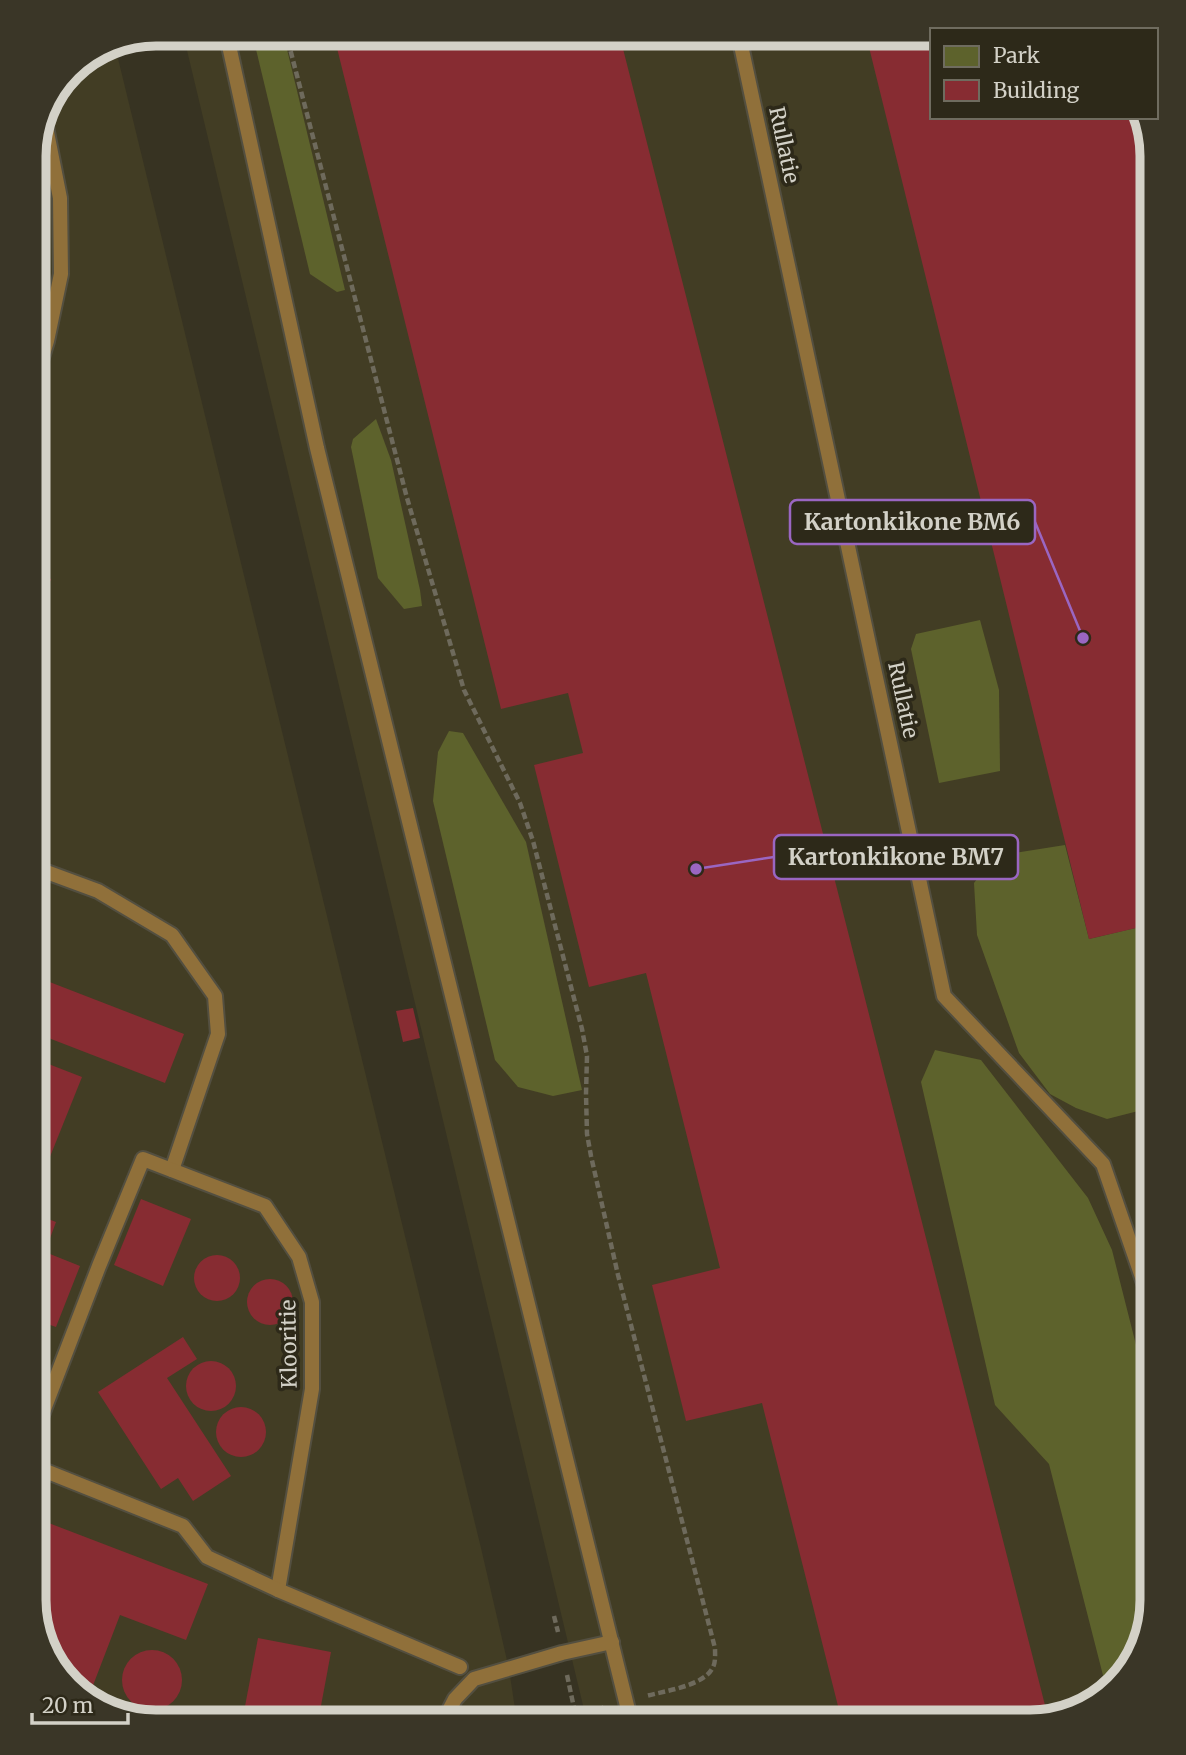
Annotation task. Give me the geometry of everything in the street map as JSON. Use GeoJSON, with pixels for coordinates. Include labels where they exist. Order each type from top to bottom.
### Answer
{"type":"FeatureCollection","features":[{"type":"Feature","properties":{"kind":"lane"},"geometry":{"type":"LineString","coordinates":[[229,46],[317,448],[628,1710]]}},
{"type":"Feature","properties":{"kind":"lane","name":"Rullatie"},"geometry":{"type":"LineString","coordinates":[[741,46],[944,996],[1103,1164],[1140,1272]]}},
{"type":"Feature","properties":{"kind":"lane"},"geometry":{"type":"LineString","coordinates":[[46,344],[61,274],[60,198],[48,136]]}},
{"type":"Feature","properties":{"kind":"lane"},"geometry":{"type":"LineString","coordinates":[[46,872],[98,891],[172,935],[215,996],[218,1034],[172,1170]]}},
{"type":"Feature","properties":{"kind":"lane","name":"Klooritie"},"geometry":{"type":"LineString","coordinates":[[46,1404],[143,1159],[265,1206],[299,1257],[312,1302],[312,1389],[278,1590]]}},
{"type":"Feature","properties":{"kind":"lane"},"geometry":{"type":"LineString","coordinates":[[46,1471],[183,1526],[207,1558],[460,1667]]}},
{"type":"Feature","properties":{"kind":"lane"},"geometry":{"type":"LineString","coordinates":[[450,1709],[455,1699],[474,1679],[562,1653],[612,1642]]}},
{"type":"Feature","properties":{"kind":"path"},"geometry":{"type":"LineString","coordinates":[[289,46],[407,498],[464,690],[520,803],[533,841],[587,1056],[586,1105],[591,1156],[618,1275],[715,1648],[713,1669],[696,1683],[601,1710]]}},
{"type":"Feature","properties":{"kind":"shaded area"},"geometry":{"type":"Polygon","coordinates":[[[186,46],[930,46],[930,119],[944,119],[1140,153],[1140,1614],[1132,1642],[1118,1667],[1098,1687],[1073,1701],[1045,1709],[584,1709],[186,46]]]}},
{"type":"Feature","properties":{"kind":"shaded area"},"geometry":{"type":"Polygon","coordinates":[[[117,53],[481,1548],[509,1669],[515,1709],[148,1709],[120,1704],[94,1691],[83,1682],[60,1655],[49,1628],[46,1614],[46,148],[49,127],[68,88],[100,60],[117,53]]]}},
{"type":"Feature","properties":{"kind":"green space"},"geometry":{"type":"Polygon","coordinates":[[[255,46],[286,46],[345,290],[337,292],[310,274],[255,46]]]}},
{"type":"Feature","properties":{"kind":"green space"},"geometry":{"type":"Polygon","coordinates":[[[376,419],[391,460],[422,606],[404,609],[378,578],[351,447],[353,439],[376,419]]]}},
{"type":"Feature","properties":{"kind":"green space"},"geometry":{"type":"Polygon","coordinates":[[[980,620],[999,690],[1000,771],[939,783],[911,649],[916,634],[980,620]]]}},
{"type":"Feature","properties":{"kind":"green space"},"geometry":{"type":"Polygon","coordinates":[[[449,731],[463,733],[526,842],[582,1090],[553,1096],[518,1087],[495,1060],[433,801],[438,752],[449,731]]]}},
{"type":"Feature","properties":{"kind":"green space"},"geometry":{"type":"Polygon","coordinates":[[[1065,845],[1089,939],[1140,927],[1140,1111],[1107,1119],[1076,1108],[1050,1094],[1019,1053],[977,935],[974,883],[995,856],[1065,845]]]}},
{"type":"Feature","properties":{"kind":"green space"},"geometry":{"type":"Polygon","coordinates":[[[935,1050],[981,1060],[1088,1198],[1112,1250],[1140,1361],[1140,1614],[1126,1655],[1104,1681],[1049,1464],[995,1405],[921,1082],[935,1050]]]}},
{"type":"Feature","properties":{"kind":"green space"},"geometry":{"type":"Polygon","coordinates":[[[1140,1194],[1140,1220],[1137,1210],[1140,1194]]]}},
{"type":"Feature","properties":{"kind":"building"},"geometry":{"type":"Polygon","coordinates":[[[336,46],[622,46],[1046,1709],[839,1710],[762,1403],[686,1421],[652,1285],[720,1268],[646,973],[589,987],[534,765],[583,753],[568,693],[501,709],[336,46]]]}},
{"type":"Feature","properties":{"kind":"building"},"geometry":{"type":"Polygon","coordinates":[[[869,46],[930,46],[930,119],[1134,119],[1137,127],[1140,141],[1140,927],[1089,939],[869,46]]]}},
{"type":"Feature","properties":{"kind":"building"},"geometry":{"type":"Polygon","coordinates":[[[46,577],[51,579],[46,592],[46,577]]]}},
{"type":"Feature","properties":{"kind":"building"},"geometry":{"type":"Polygon","coordinates":[[[47,981],[184,1034],[165,1083],[46,1037],[47,981]]]}},
{"type":"Feature","properties":{"kind":"building"},"geometry":{"type":"Polygon","coordinates":[[[413,1008],[420,1038],[403,1042],[396,1011],[413,1008]]]}},
{"type":"Feature","properties":{"kind":"building"},"geometry":{"type":"Polygon","coordinates":[[[46,1063],[82,1077],[46,1167],[46,1063]]]}},
{"type":"Feature","properties":{"kind":"building"},"geometry":{"type":"Polygon","coordinates":[[[141,1199],[191,1219],[163,1286],[114,1265],[141,1199]]]}},
{"type":"Feature","properties":{"kind":"building"},"geometry":{"type":"Polygon","coordinates":[[[46,1218],[56,1222],[46,1249],[46,1218]]]}},
{"type":"Feature","properties":{"kind":"building"},"geometry":{"type":"Polygon","coordinates":[[[46,1252],[80,1266],[56,1327],[46,1324],[46,1252]]]}},
{"type":"Feature","properties":{"kind":"building"},"geometry":{"type":"Polygon","coordinates":[[[217,1255],[233,1262],[240,1278],[233,1294],[217,1301],[201,1294],[194,1278],[201,1262],[217,1255]]]}},
{"type":"Feature","properties":{"kind":"building"},"geometry":{"type":"Polygon","coordinates":[[[270,1279],[286,1286],[293,1302],[286,1318],[270,1325],[254,1318],[247,1302],[254,1286],[270,1279]]]}},
{"type":"Feature","properties":{"kind":"building"},"geometry":{"type":"Polygon","coordinates":[[[183,1337],[197,1359],[167,1378],[231,1476],[193,1501],[178,1478],[161,1489],[98,1392],[183,1337]]]}},
{"type":"Feature","properties":{"kind":"building"},"geometry":{"type":"Polygon","coordinates":[[[211,1361],[228,1369],[236,1386],[228,1403],[211,1411],[194,1403],[186,1386],[194,1369],[211,1361]]]}},
{"type":"Feature","properties":{"kind":"building"},"geometry":{"type":"Polygon","coordinates":[[[241,1407],[258,1415],[266,1432],[258,1449],[241,1457],[224,1449],[216,1432],[224,1415],[241,1407]]]}},
{"type":"Feature","properties":{"kind":"building"},"geometry":{"type":"Polygon","coordinates":[[[46,1522],[208,1584],[186,1640],[120,1615],[92,1689],[60,1655],[49,1628],[46,1614],[46,1522]]]}},
{"type":"Feature","properties":{"kind":"building"},"geometry":{"type":"Polygon","coordinates":[[[258,1638],[331,1652],[320,1709],[244,1709],[258,1638]]]}},
{"type":"Feature","properties":{"kind":"building"},"geometry":{"type":"Polygon","coordinates":[[[146,1650],[158,1650],[169,1655],[182,1674],[182,1686],[177,1697],[161,1709],[140,1708],[127,1697],[122,1686],[122,1674],[127,1663],[146,1650]]]}},
{"type":"Feature","properties":{"kind":"place","name":"Kartonkikone BM6"},"geometry":{"type":"Point","coordinates":[1083,638]}},
{"type":"Feature","properties":{"kind":"place","name":"Kartonkikone BM7"},"geometry":{"type":"Point","coordinates":[696,869]}}]}
